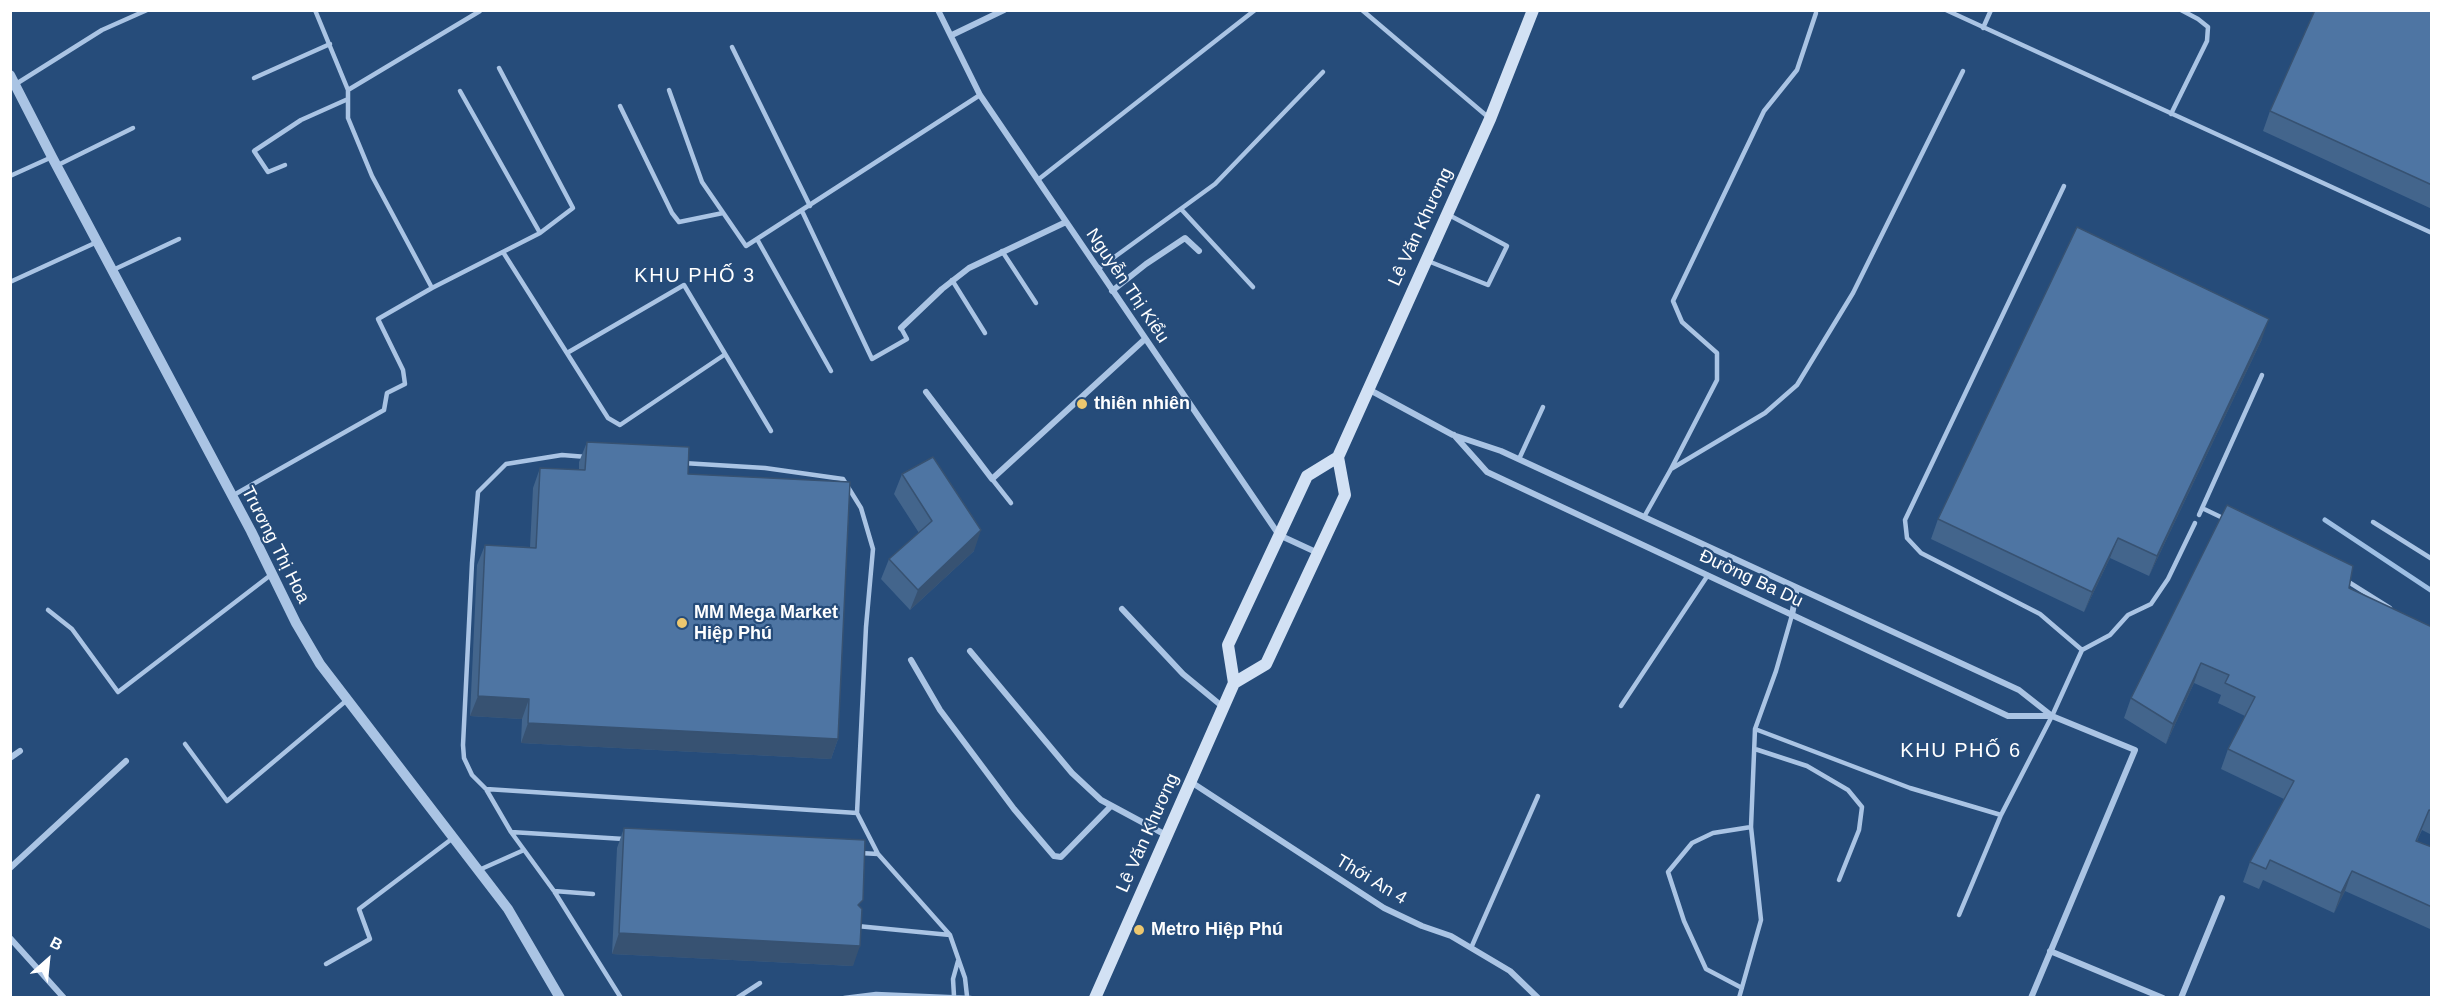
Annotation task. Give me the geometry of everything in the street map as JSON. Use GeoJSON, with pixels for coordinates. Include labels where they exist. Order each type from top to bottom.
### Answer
{"type":"FeatureCollection","features":[{"type":"Feature","properties":{"kind":"main road","name":"Lê Văn Khương"},"geometry":{"type":"LineString","coordinates":[[1338,457],[1490,119],[1533,10]]}},
{"type":"Feature","properties":{"kind":"main road"},"geometry":{"type":"LineString","coordinates":[[1338,457],[1345,495],[1318,554],[1266,664],[1234,683],[1228,645],[1307,476],[1338,457]]}},
{"type":"Feature","properties":{"kind":"main road","name":"Lê Văn Khương"},"geometry":{"type":"LineString","coordinates":[[1095,998],[1234,683]]}},
{"type":"Feature","properties":{"kind":"street","name":"Nguyễn Thị Kiểu"},"geometry":{"type":"LineString","coordinates":[[938,10],[980,95],[1279,535],[1318,554]]}},
{"type":"Feature","properties":{"kind":"street"},"geometry":{"type":"LineString","coordinates":[[952,35],[1004,10]]}},
{"type":"Feature","properties":{"kind":"street","name":"Trương Thị Hoa"},"geometry":{"type":"LineString","coordinates":[[12,80],[308,643],[346,700],[507,909],[560,998]]}},
{"type":"Feature","properties":{"kind":"street"},"geometry":{"type":"LineString","coordinates":[[901,328],[952,280],[969,268],[1066,222]]}},
{"type":"Feature","properties":{"kind":"street"},"geometry":{"type":"LineString","coordinates":[[1112,291],[1146,264],[1185,238],[1199,251]]}},
{"type":"Feature","properties":{"kind":"street"},"geometry":{"type":"LineString","coordinates":[[926,392],[993,479],[1145,339]]}},
{"type":"Feature","properties":{"kind":"street","name":"Đường Ba Du"},"geometry":{"type":"LineString","coordinates":[[1367,389],[1453,435],[1519,459],[2019,690],[2052,716],[2135,750],[2050,951]]}},
{"type":"Feature","properties":{"kind":"street","name":"Đường Ba Du"},"geometry":{"type":"LineString","coordinates":[[1453,435],[1487,471],[1792,615],[2008,716],[2052,716]]}},
{"type":"Feature","properties":{"kind":"street"},"geometry":{"type":"LineString","coordinates":[[1792,615],[1797,588]]}},
{"type":"Feature","properties":{"kind":"street"},"geometry":{"type":"LineString","coordinates":[[1122,609],[1183,674],[1223,707]]}},
{"type":"Feature","properties":{"kind":"street"},"geometry":{"type":"LineString","coordinates":[[970,651],[1072,773],[1101,800],[1167,835]]}},
{"type":"Feature","properties":{"kind":"street"},"geometry":{"type":"LineString","coordinates":[[911,660],[940,710],[1014,808],[1054,856],[1061,857],[1112,806]]}},
{"type":"Feature","properties":{"kind":"street"},"geometry":{"type":"LineString","coordinates":[[10,758],[20,751]]}},
{"type":"Feature","properties":{"kind":"street"},"geometry":{"type":"LineString","coordinates":[[10,868],[126,761]]}},
{"type":"Feature","properties":{"kind":"street","name":"Thới An 4"},"geometry":{"type":"LineString","coordinates":[[1190,782],[1384,908],[1422,926],[1451,936],[1510,971],[1538,998]]}},
{"type":"Feature","properties":{"kind":"street"},"geometry":{"type":"LineString","coordinates":[[2181,998],[2222,898]]}},
{"type":"Feature","properties":{"kind":"street"},"geometry":{"type":"LineString","coordinates":[[10,938],[64,998]]}},
{"type":"Feature","properties":{"kind":"street"},"geometry":{"type":"LineString","coordinates":[[2031,998],[2050,951],[2163,998]]}},
{"type":"Feature","properties":{"kind":"lane"},"geometry":{"type":"LineString","coordinates":[[12,80],[102,30],[147,10]]}},
{"type":"Feature","properties":{"kind":"lane"},"geometry":{"type":"LineString","coordinates":[[315,10],[348,90],[348,118],[372,176],[432,288]]}},
{"type":"Feature","properties":{"kind":"lane"},"geometry":{"type":"LineString","coordinates":[[1039,179],[1255,10]]}},
{"type":"Feature","properties":{"kind":"lane"},"geometry":{"type":"LineString","coordinates":[[1362,10],[1490,119]]}},
{"type":"Feature","properties":{"kind":"lane"},"geometry":{"type":"LineString","coordinates":[[1946,10],[2432,233]]}},
{"type":"Feature","properties":{"kind":"lane"},"geometry":{"type":"LineString","coordinates":[[1983,28],[1991,10]]}},
{"type":"Feature","properties":{"kind":"lane"},"geometry":{"type":"LineString","coordinates":[[2171,114],[2207,41],[2208,27],[2181,10]]}},
{"type":"Feature","properties":{"kind":"lane"},"geometry":{"type":"LineString","coordinates":[[348,90],[480,11]]}},
{"type":"Feature","properties":{"kind":"lane"},"geometry":{"type":"LineString","coordinates":[[1644,517],[1717,380],[1717,353],[1683,322],[1673,301],[1764,111],[1797,70],[1816,13]]}},
{"type":"Feature","properties":{"kind":"lane"},"geometry":{"type":"LineString","coordinates":[[254,78],[330,44]]}},
{"type":"Feature","properties":{"kind":"lane"},"geometry":{"type":"LineString","coordinates":[[732,47],[810,206]]}},
{"type":"Feature","properties":{"kind":"lane"},"geometry":{"type":"LineString","coordinates":[[232,496],[384,410],[387,393],[405,384],[404,370],[378,319],[432,288],[540,233],[573,208],[499,68]]}},
{"type":"Feature","properties":{"kind":"lane"},"geometry":{"type":"LineString","coordinates":[[1671,469],[1765,413],[1797,385],[1853,293],[1963,71]]}},
{"type":"Feature","properties":{"kind":"lane"},"geometry":{"type":"LineString","coordinates":[[1098,269],[1215,184],[1323,72]]}},
{"type":"Feature","properties":{"kind":"lane"},"geometry":{"type":"LineString","coordinates":[[669,90],[702,182],[746,246],[980,95]]}},
{"type":"Feature","properties":{"kind":"lane"},"geometry":{"type":"LineString","coordinates":[[460,91],[540,233]]}},
{"type":"Feature","properties":{"kind":"lane"},"geometry":{"type":"LineString","coordinates":[[285,165],[268,172],[254,151],[301,120],[348,99]]}},
{"type":"Feature","properties":{"kind":"lane"},"geometry":{"type":"LineString","coordinates":[[620,106],[672,213],[679,222],[723,213]]}},
{"type":"Feature","properties":{"kind":"lane"},"geometry":{"type":"LineString","coordinates":[[10,176],[54,162],[133,128]]}},
{"type":"Feature","properties":{"kind":"lane"},"geometry":{"type":"LineString","coordinates":[[2064,186],[1905,520],[1907,538],[1921,553],[2040,614],[2082,650]]}},
{"type":"Feature","properties":{"kind":"lane"},"geometry":{"type":"LineString","coordinates":[[1181,209],[1253,287]]}},
{"type":"Feature","properties":{"kind":"lane"},"geometry":{"type":"LineString","coordinates":[[801,211],[872,359],[907,339],[901,328]]}},
{"type":"Feature","properties":{"kind":"lane"},"geometry":{"type":"LineString","coordinates":[[1426,260],[1488,285],[1507,246],[1447,213]]}},
{"type":"Feature","properties":{"kind":"lane"},"geometry":{"type":"LineString","coordinates":[[113,270],[179,239]]}},
{"type":"Feature","properties":{"kind":"lane"},"geometry":{"type":"LineString","coordinates":[[757,239],[831,371]]}},
{"type":"Feature","properties":{"kind":"lane"},"geometry":{"type":"LineString","coordinates":[[10,282],[97,242]]}},
{"type":"Feature","properties":{"kind":"lane"},"geometry":{"type":"LineString","coordinates":[[1002,251],[1036,303]]}},
{"type":"Feature","properties":{"kind":"lane"},"geometry":{"type":"LineString","coordinates":[[503,252],[608,418],[620,425],[724,356]]}},
{"type":"Feature","properties":{"kind":"lane"},"geometry":{"type":"LineString","coordinates":[[952,280],[985,333]]}},
{"type":"Feature","properties":{"kind":"lane"},"geometry":{"type":"LineString","coordinates":[[567,353],[684,285],[724,356],[771,431]]}},
{"type":"Feature","properties":{"kind":"lane"},"geometry":{"type":"LineString","coordinates":[[2199,515],[2262,375]]}},
{"type":"Feature","properties":{"kind":"lane"},"geometry":{"type":"LineString","coordinates":[[1519,459],[1543,407]]}},
{"type":"Feature","properties":{"kind":"lane"},"geometry":{"type":"LineString","coordinates":[[598,457],[562,455],[506,464],[478,492],[472,562],[463,745],[464,758],[472,775],[486,789],[511,832],[554,891],[621,998]]}},
{"type":"Feature","properties":{"kind":"lane"},"geometry":{"type":"LineString","coordinates":[[682,463],[765,468],[843,479],[861,508],[873,549],[866,627],[857,813],[878,854],[950,935],[969,997],[876,994],[844,998]]}},
{"type":"Feature","properties":{"kind":"lane"},"geometry":{"type":"LineString","coordinates":[[993,479],[1011,503]]}},
{"type":"Feature","properties":{"kind":"lane"},"geometry":{"type":"LineString","coordinates":[[2202,508],[2233,523]]}},
{"type":"Feature","properties":{"kind":"lane"},"geometry":{"type":"LineString","coordinates":[[2373,522],[2432,559]]}},
{"type":"Feature","properties":{"kind":"lane"},"geometry":{"type":"LineString","coordinates":[[1959,915],[2001,815],[2052,716],[2082,650],[2110,634],[2128,615],[2151,604],[2168,579],[2195,523]]}},
{"type":"Feature","properties":{"kind":"lane"},"geometry":{"type":"LineString","coordinates":[[48,610],[72,629],[118,692],[272,574]]}},
{"type":"Feature","properties":{"kind":"lane"},"geometry":{"type":"LineString","coordinates":[[1621,706],[1708,575]]}},
{"type":"Feature","properties":{"kind":"lane"},"geometry":{"type":"LineString","coordinates":[[2345,580],[2393,610]]}},
{"type":"Feature","properties":{"kind":"lane"},"geometry":{"type":"LineString","coordinates":[[1739,998],[1761,920],[1751,827],[1755,729],[1779,661],[1792,615]]}},
{"type":"Feature","properties":{"kind":"lane"},"geometry":{"type":"LineString","coordinates":[[185,744],[227,801],[346,700]]}},
{"type":"Feature","properties":{"kind":"lane"},"geometry":{"type":"LineString","coordinates":[[1755,729],[1910,788],[2001,815]]}},
{"type":"Feature","properties":{"kind":"lane"},"geometry":{"type":"LineString","coordinates":[[1755,749],[1807,766],[1848,790],[1862,807],[1859,830],[1839,880]]}},
{"type":"Feature","properties":{"kind":"lane"},"geometry":{"type":"LineString","coordinates":[[486,789],[857,813]]}},
{"type":"Feature","properties":{"kind":"lane"},"geometry":{"type":"LineString","coordinates":[[1471,948],[1538,796]]}},
{"type":"Feature","properties":{"kind":"lane"},"geometry":{"type":"LineString","coordinates":[[1742,988],[1706,969],[1684,921],[1668,872],[1692,843],[1713,833],[1751,827]]}},
{"type":"Feature","properties":{"kind":"lane"},"geometry":{"type":"LineString","coordinates":[[511,832],[629,839]]}},
{"type":"Feature","properties":{"kind":"lane"},"geometry":{"type":"LineString","coordinates":[[326,964],[370,939],[359,909],[453,838]]}},
{"type":"Feature","properties":{"kind":"lane"},"geometry":{"type":"LineString","coordinates":[[479,870],[524,850]]}},
{"type":"Feature","properties":{"kind":"lane"},"geometry":{"type":"LineString","coordinates":[[854,853],[878,854]]}},
{"type":"Feature","properties":{"kind":"lane"},"geometry":{"type":"LineString","coordinates":[[554,891],[593,894]]}},
{"type":"Feature","properties":{"kind":"lane"},"geometry":{"type":"LineString","coordinates":[[855,925],[950,935]]}},
{"type":"Feature","properties":{"kind":"lane"},"geometry":{"type":"LineString","coordinates":[[954,996],[953,979],[958,961]]}},
{"type":"Feature","properties":{"kind":"lane"},"geometry":{"type":"LineString","coordinates":[[737,998],[760,983]]}},
{"type":"Feature","properties":{"kind":"building"},"geometry":{"type":"Polygon","coordinates":[[[2315,10],[2432,10],[2432,185],[2270,111],[2315,10]]]}},
{"type":"Feature","properties":{"kind":"building"},"geometry":{"type":"Polygon","coordinates":[[[2077,227],[2269,319],[2157,556],[2118,538],[2092,592],[1938,519],[2077,227]]]}},
{"type":"Feature","properties":{"kind":"building","name":"MM Mega Market Hiệp Phú"},"geometry":{"type":"Polygon","coordinates":[[[587,442],[689,447],[688,474],[850,482],[838,739],[528,723],[529,699],[478,696],[485,545],[536,548],[540,468],[585,470],[587,442]]]}},
{"type":"Feature","properties":{"kind":"building"},"geometry":{"type":"Polygon","coordinates":[[[933,457],[981,530],[918,590],[889,559],[932,521],[902,474],[933,457]]]}},
{"type":"Feature","properties":{"kind":"building"},"geometry":{"type":"Polygon","coordinates":[[[2227,505],[2353,566],[2349,588],[2432,627],[2432,811],[2429,810],[2416,841],[2432,847],[2432,907],[2352,871],[2341,893],[2270,860],[2266,869],[2250,862],[2294,781],[2228,749],[2255,697],[2225,683],[2229,675],[2201,663],[2173,724],[2131,698],[2227,505]]]}},
{"type":"Feature","properties":{"kind":"building"},"geometry":{"type":"Polygon","coordinates":[[[624,828],[865,840],[863,900],[858,905],[862,909],[860,946],[619,933],[624,828]]]}},
{"type":"Feature","properties":{"kind":"waterway"},"geometry":{"type":"LineString","coordinates":[[2325,520],[2432,591]]}},
{"type":"Feature","properties":{"kind":"place","name":"thiên nhiên"},"geometry":{"type":"Point","coordinates":[1082,404]}},
{"type":"Feature","properties":{"kind":"place","name":"MM Mega Market Hiệp Phú"},"geometry":{"type":"Point","coordinates":[682,623]}},
{"type":"Feature","properties":{"kind":"place","name":"Metro Hiệp Phú"},"geometry":{"type":"Point","coordinates":[1139,930]}},
{"type":"Feature","properties":{"kind":"district","name":"KHU PHỐ 3"},"geometry":{"type":"Point","coordinates":[695,276]}},
{"type":"Feature","properties":{"kind":"district","name":"KHU PHỐ 6"},"geometry":{"type":"Point","coordinates":[1961,751]}}]}
